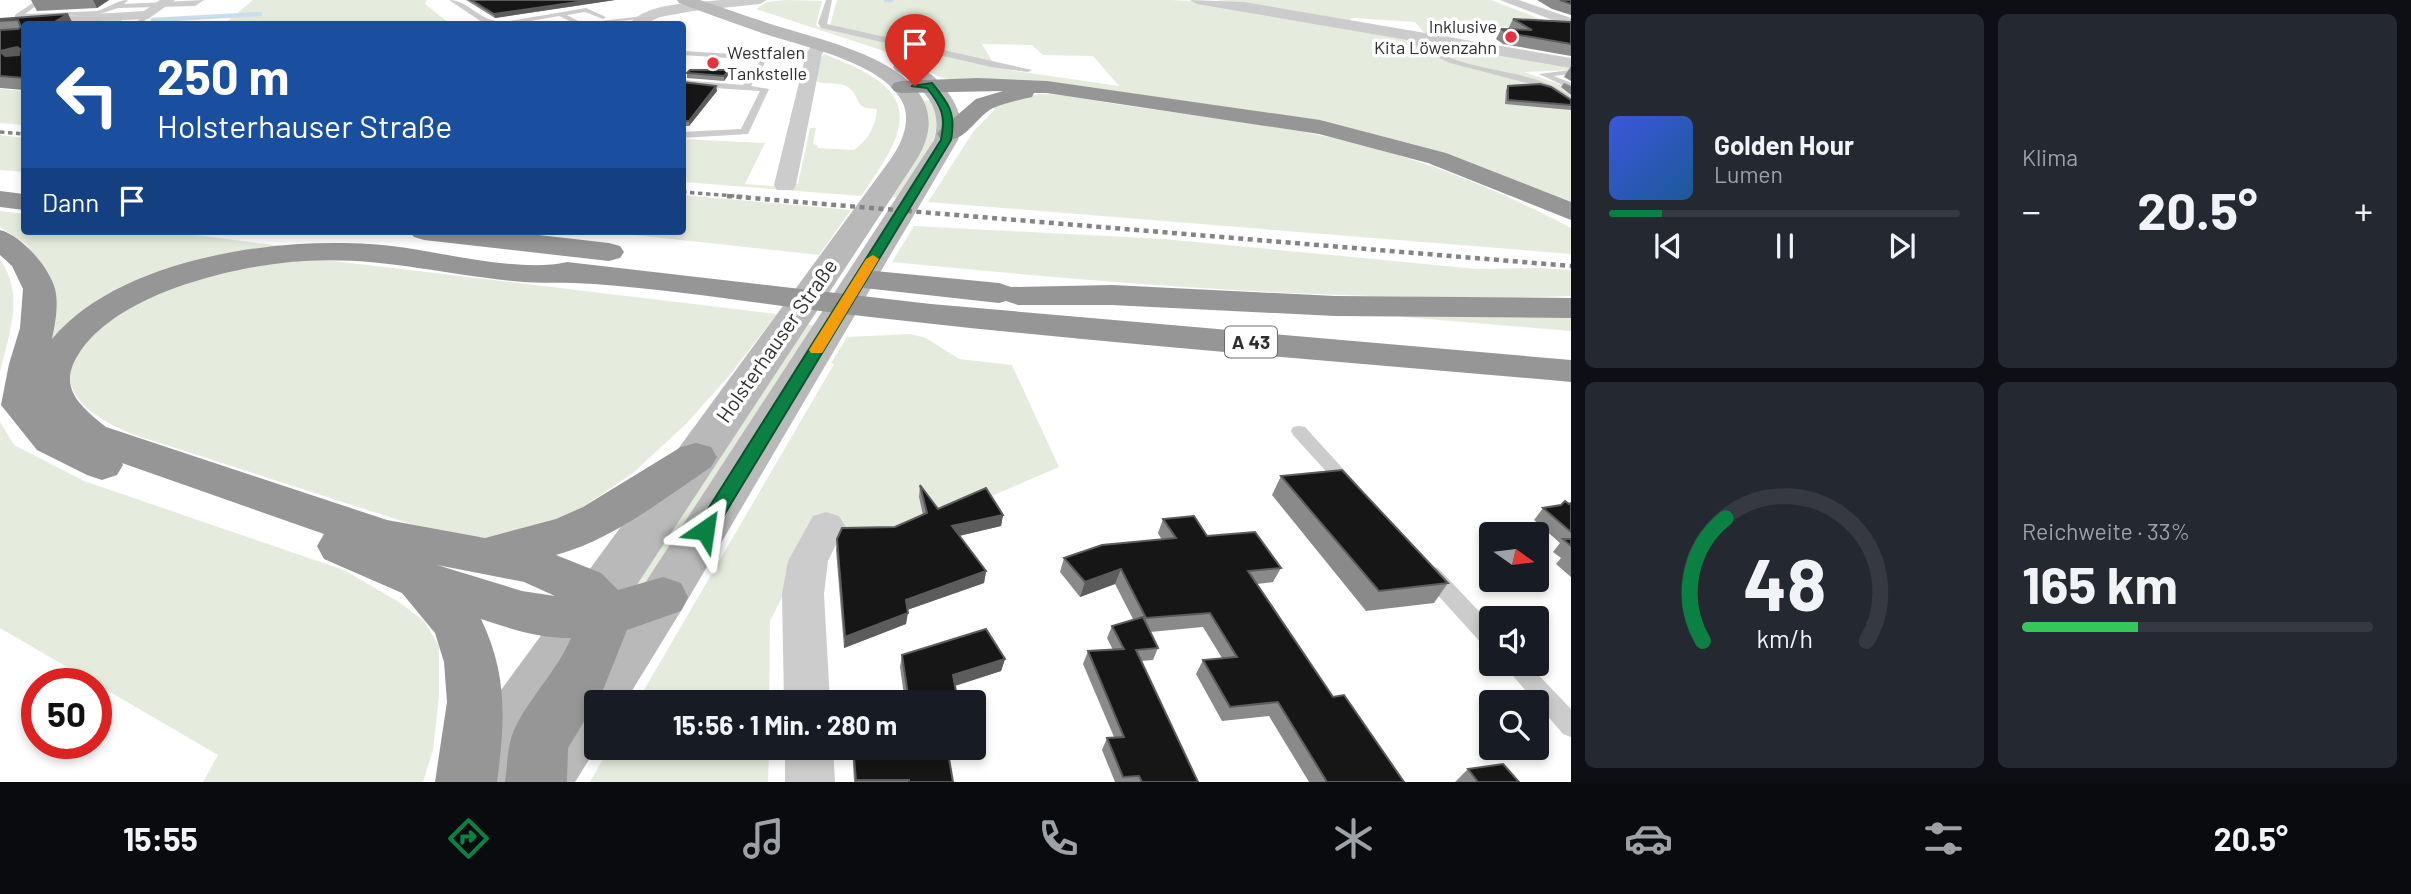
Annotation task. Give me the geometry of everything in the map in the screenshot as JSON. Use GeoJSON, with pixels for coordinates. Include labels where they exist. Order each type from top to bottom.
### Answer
{"type":"FeatureCollection","features":[{"type":"Feature","properties":{"kind":"highway"},"geometry":{"type":"LineString","coordinates":[[932,88],[1032,80],[1344,136],[1447,166],[1571,219]]}},
{"type":"Feature","properties":{"kind":"highway"},"geometry":{"type":"LineString","coordinates":[[949,134],[984,104],[1008,95],[1032,80]]}},
{"type":"Feature","properties":{"kind":"highway"},"geometry":{"type":"LineString","coordinates":[[903,89],[1006,84],[1059,88],[1320,127],[1437,158],[1571,212]]}},
{"type":"Feature","properties":{"kind":"highway"},"geometry":{"type":"LineString","coordinates":[[0,181],[21,184]]}},
{"type":"Feature","properties":{"kind":"highway"},"geometry":{"type":"LineString","coordinates":[[0,199],[21,202]]}},
{"type":"Feature","properties":{"kind":"highway","name":"A 43"},"geometry":{"type":"LineString","coordinates":[[294,235],[591,274],[931,314],[1571,371]]}},
{"type":"Feature","properties":{"kind":"highway","name":"A 43"},"geometry":{"type":"LineString","coordinates":[[461,235],[1018,295],[1571,346]]}},
{"type":"Feature","properties":{"kind":"highway"},"geometry":{"type":"LineString","coordinates":[[0,239],[24,262],[39,289],[37,328],[27,364],[21,405],[52,440],[99,464],[366,555],[419,579],[522,612],[548,617],[633,608],[663,597]]}},
{"type":"Feature","properties":{"kind":"highway"},"geometry":{"type":"LineString","coordinates":[[538,782],[539,742],[584,673],[595,648],[597,610],[583,587],[554,573],[526,564],[385,537],[90,438],[57,408],[49,383],[58,357],[77,331],[111,306],[189,273],[255,256],[348,251],[538,274],[591,274]]}},
{"type":"Feature","properties":{"kind":"highway"},"geometry":{"type":"LineString","coordinates":[[1018,295],[1112,295],[1347,306],[1571,308]]}},
{"type":"Feature","properties":{"kind":"highway"},"geometry":{"type":"LineString","coordinates":[[480,556],[528,547],[568,534],[599,519],[696,457]]}},
{"type":"Feature","properties":{"kind":"highway"},"geometry":{"type":"LineString","coordinates":[[419,579],[457,625],[470,659],[475,700],[468,782]]}},
{"type":"Feature","properties":{"kind":"main road"},"geometry":{"type":"LineString","coordinates":[[685,0],[713,4],[882,57],[907,69],[932,88],[946,109],[949,134]]}},
{"type":"Feature","properties":{"kind":"main road"},"geometry":{"type":"LineString","coordinates":[[713,4],[858,59],[881,71],[903,89]]}},
{"type":"Feature","properties":{"kind":"main road","name":"Holsterhauser Straße"},"geometry":{"type":"LineString","coordinates":[[538,782],[663,597],[879,196],[906,156],[917,131],[916,111],[903,89]]}},
{"type":"Feature","properties":{"kind":"main road","name":"Holsterhauser Straße"},"geometry":{"type":"LineString","coordinates":[[468,782],[597,610],[696,457],[811,325],[910,199],[949,134]]}},
{"type":"Feature","properties":{"kind":"street"},"geometry":{"type":"LineString","coordinates":[[638,21],[650,16],[713,4],[760,0]]}},
{"type":"Feature","properties":{"kind":"street"},"geometry":{"type":"LineString","coordinates":[[1197,0],[1571,62]]}},
{"type":"Feature","properties":{"kind":"street"},"geometry":{"type":"LineString","coordinates":[[1507,0],[1571,23]]}},
{"type":"Feature","properties":{"kind":"street"},"geometry":{"type":"LineString","coordinates":[[106,21],[142,20],[164,3]]}},
{"type":"Feature","properties":{"kind":"street"},"geometry":{"type":"LineString","coordinates":[[0,24],[21,23]]}},
{"type":"Feature","properties":{"kind":"street"},"geometry":{"type":"LineString","coordinates":[[785,185],[814,54],[819,45]]}},
{"type":"Feature","properties":{"kind":"street"},"geometry":{"type":"LineString","coordinates":[[807,690],[803,594],[808,561],[825,526]]}},
{"type":"Feature","properties":{"kind":"street"},"geometry":{"type":"LineString","coordinates":[[809,760],[810,782]]}},
{"type":"Feature","properties":{"kind":"lane"},"geometry":{"type":"LineString","coordinates":[[41,0],[17,16],[97,13],[117,6],[195,4],[201,0]]}},
{"type":"Feature","properties":{"kind":"lane"},"geometry":{"type":"LineString","coordinates":[[117,6],[125,0]]}},
{"type":"Feature","properties":{"kind":"lane"},"geometry":{"type":"LineString","coordinates":[[452,0],[484,21]]}},
{"type":"Feature","properties":{"kind":"lane"},"geometry":{"type":"LineString","coordinates":[[829,0],[822,23],[824,26],[991,65],[1032,80]]}},
{"type":"Feature","properties":{"kind":"lane"},"geometry":{"type":"LineString","coordinates":[[520,21],[586,10],[603,17]]}},
{"type":"Feature","properties":{"kind":"lane"},"geometry":{"type":"LineString","coordinates":[[560,14],[574,21]]}},
{"type":"Feature","properties":{"kind":"lane"},"geometry":{"type":"LineString","coordinates":[[614,21],[650,16]]}},
{"type":"Feature","properties":{"kind":"lane"},"geometry":{"type":"LineString","coordinates":[[1408,36],[1426,50],[1444,58],[1553,87],[1571,101]]}},
{"type":"Feature","properties":{"kind":"lane"},"geometry":{"type":"LineString","coordinates":[[686,53],[766,58],[745,88]]}},
{"type":"Feature","properties":{"kind":"lane"},"geometry":{"type":"LineString","coordinates":[[1571,72],[1543,74],[1571,86]]}},
{"type":"Feature","properties":{"kind":"lane"},"geometry":{"type":"LineString","coordinates":[[686,83],[765,89],[745,132],[686,135]]}},
{"type":"Feature","properties":{"kind":"lane"},"geometry":{"type":"LineString","coordinates":[[1299,431],[1363,500]]}},
{"type":"Feature","properties":{"kind":"lane"},"geometry":{"type":"LineString","coordinates":[[1418,560],[1479,626]]}},
{"type":"Feature","properties":{"kind":"lane"},"geometry":{"type":"LineString","coordinates":[[1525,676],[1571,726]]}},
{"type":"Feature","properties":{"kind":"green space"},"geometry":{"type":"Polygon","coordinates":[[[253,0],[427,0],[425,4],[446,21],[228,21],[253,0]]]}},
{"type":"Feature","properties":{"kind":"green space"},"geometry":{"type":"Polygon","coordinates":[[[837,0],[1194,1],[1571,65],[1571,70],[1524,72],[1571,88],[1571,205],[1419,147],[942,78],[887,52],[756,9],[767,2],[822,1],[816,25],[819,27],[1010,70],[1119,86],[1093,56],[1043,55],[1032,45],[982,44],[994,64],[830,25],[837,0]]]}},
{"type":"Feature","properties":{"kind":"green space"},"geometry":{"type":"Polygon","coordinates":[[[1216,0],[1491,0],[1571,31],[1428,23],[1461,43],[1428,37],[1415,22],[1353,18],[1348,21],[1216,0]]]}},
{"type":"Feature","properties":{"kind":"green space"},"geometry":{"type":"Polygon","coordinates":[[[824,54],[855,67],[878,81],[892,94],[899,110],[899,127],[892,146],[861,196],[686,182],[686,139],[765,143],[745,184],[788,187],[798,184],[810,128],[816,128],[813,144],[818,148],[854,150],[859,146],[870,132],[877,109],[861,105],[852,91],[844,85],[816,81],[824,54]]]}},
{"type":"Feature","properties":{"kind":"green space"},"geometry":{"type":"Polygon","coordinates":[[[0,89],[21,91],[21,125],[0,123],[0,89]]]}},
{"type":"Feature","properties":{"kind":"green space"},"geometry":{"type":"Polygon","coordinates":[[[1065,95],[1267,125],[1395,154],[1485,187],[1571,228],[1571,254],[928,202],[973,132],[995,109],[989,107],[1021,96],[1065,95]]]}},
{"type":"Feature","properties":{"kind":"green space"},"geometry":{"type":"Polygon","coordinates":[[[933,100],[936,127],[929,151],[901,198],[889,197],[921,101],[933,100]]]}},
{"type":"Feature","properties":{"kind":"green space"},"geometry":{"type":"Polygon","coordinates":[[[0,135],[21,138],[21,172],[0,170],[0,135]]]}},
{"type":"Feature","properties":{"kind":"green space"},"geometry":{"type":"Polygon","coordinates":[[[686,195],[851,210],[819,255],[635,235],[686,235],[686,195]]]}},
{"type":"Feature","properties":{"kind":"green space"},"geometry":{"type":"Polygon","coordinates":[[[0,211],[21,214],[21,235],[195,235],[290,247],[242,253],[46,349],[40,263],[26,244],[0,227],[0,211]]]}},
{"type":"Feature","properties":{"kind":"green space"},"geometry":{"type":"Polygon","coordinates":[[[914,226],[1164,239],[1477,269],[1571,270],[1571,296],[1401,297],[1231,290],[892,262],[914,226]]]}},
{"type":"Feature","properties":{"kind":"green space"},"geometry":{"type":"Polygon","coordinates":[[[0,259],[12,287],[13,315],[0,372],[0,259]]]}},
{"type":"Feature","properties":{"kind":"green space"},"geometry":{"type":"Polygon","coordinates":[[[317,259],[777,314],[728,377],[685,425],[633,473],[580,509],[544,526],[489,539],[420,527],[138,436],[106,422],[85,406],[73,390],[70,373],[75,356],[88,338],[135,303],[179,284],[237,266],[317,259]]]}},
{"type":"Feature","properties":{"kind":"green space"},"geometry":{"type":"Polygon","coordinates":[[[1402,314],[1571,314],[1571,331],[1404,317],[1402,314]]]}},
{"type":"Feature","properties":{"kind":"green space"},"geometry":{"type":"Polygon","coordinates":[[[805,324],[820,326],[646,583],[632,588],[805,324]]]}},
{"type":"Feature","properties":{"kind":"green space"},"geometry":{"type":"Polygon","coordinates":[[[910,334],[926,338],[959,359],[1012,365],[1059,467],[913,530],[834,529],[789,584],[770,621],[769,690],[644,690],[834,364],[831,363],[847,337],[910,334]]]}},
{"type":"Feature","properties":{"kind":"green space"},"geometry":{"type":"Polygon","coordinates":[[[0,422],[14,445],[84,481],[344,570],[399,602],[424,621],[439,646],[439,697],[433,750],[423,782],[203,782],[218,755],[112,693],[112,668],[69,668],[0,628],[0,422]]]}},
{"type":"Feature","properties":{"kind":"green space"},"geometry":{"type":"Polygon","coordinates":[[[603,760],[769,760],[768,782],[590,782],[603,760]]]}},
{"type":"Feature","properties":{"kind":"building"},"geometry":{"type":"Polygon","coordinates":[[[471,0],[592,0],[494,14],[471,0]]]}},
{"type":"Feature","properties":{"kind":"building"},"geometry":{"type":"Polygon","coordinates":[[[68,14],[56,21],[21,21],[21,27],[18,20],[0,21],[68,14]]]}},
{"type":"Feature","properties":{"kind":"building"},"geometry":{"type":"Polygon","coordinates":[[[1513,19],[1571,22],[1571,44],[1508,33],[1501,29],[1532,30],[1513,19]]]}},
{"type":"Feature","properties":{"kind":"building"},"geometry":{"type":"Polygon","coordinates":[[[21,27],[21,78],[0,76],[0,51],[0,30],[21,27]],[[17,47],[0,51],[5,56],[19,55],[20,49],[17,47]]]}},
{"type":"Feature","properties":{"kind":"building"},"geometry":{"type":"Polygon","coordinates":[[[690,70],[729,70],[724,76],[687,73],[690,70]]]}},
{"type":"Feature","properties":{"kind":"building"},"geometry":{"type":"Polygon","coordinates":[[[686,82],[716,86],[689,121],[686,121],[686,82]]]}},
{"type":"Feature","properties":{"kind":"building"},"geometry":{"type":"Polygon","coordinates":[[[1540,84],[1551,87],[1571,100],[1571,105],[1508,100],[1508,86],[1540,84]]]}},
{"type":"Feature","properties":{"kind":"building"},"geometry":{"type":"Polygon","coordinates":[[[1342,470],[1448,583],[1379,591],[1281,476],[1342,470]]]}},
{"type":"Feature","properties":{"kind":"building"},"geometry":{"type":"Polygon","coordinates":[[[920,485],[938,509],[986,488],[1003,515],[952,526],[986,571],[906,600],[908,613],[845,637],[837,539],[842,528],[895,527],[927,513],[920,485]]]}},
{"type":"Feature","properties":{"kind":"building"},"geometry":{"type":"Polygon","coordinates":[[[1565,501],[1571,503],[1571,532],[1543,508],[1561,505],[1565,501]]]}},
{"type":"Feature","properties":{"kind":"building"},"geometry":{"type":"Polygon","coordinates":[[[1194,516],[1207,536],[1255,532],[1281,568],[1248,571],[1333,697],[1344,695],[1404,782],[1327,782],[1278,702],[1230,707],[1203,660],[1237,657],[1210,613],[1146,618],[1121,569],[1085,582],[1064,558],[1102,545],[1176,538],[1163,519],[1194,516]]]}},
{"type":"Feature","properties":{"kind":"building"},"geometry":{"type":"Polygon","coordinates":[[[1143,617],[1158,648],[1136,650],[1198,782],[1142,782],[1139,776],[1123,777],[1107,738],[1124,737],[1088,651],[1124,649],[1112,626],[1143,617]]]}},
{"type":"Feature","properties":{"kind":"building"},"geometry":{"type":"Polygon","coordinates":[[[986,629],[1005,659],[953,675],[956,690],[907,690],[902,655],[986,629]]]}},
{"type":"Feature","properties":{"kind":"building"},"geometry":{"type":"Polygon","coordinates":[[[854,760],[949,760],[953,782],[909,780],[856,780],[854,760]]]}},
{"type":"Feature","properties":{"kind":"building"},"geometry":{"type":"Polygon","coordinates":[[[1503,764],[1519,782],[1478,782],[1468,769],[1503,764]]]}},
{"type":"Feature","properties":{"kind":"waterway"},"geometry":{"type":"LineString","coordinates":[[886,0],[891,0]]}},
{"type":"Feature","properties":{"kind":"waterway"},"geometry":{"type":"LineString","coordinates":[[153,20],[260,14]]}},
{"type":"Feature","properties":{"kind":"railway"},"geometry":{"type":"LineString","coordinates":[[0,132],[21,134]]}},
{"type":"Feature","properties":{"kind":"railway"},"geometry":{"type":"LineString","coordinates":[[686,192],[748,197]]}},
{"type":"Feature","properties":{"kind":"railway"},"geometry":{"type":"LineString","coordinates":[[727,196],[1571,266]]}},
{"type":"Feature","properties":{"kind":"slow traffic"},"geometry":{"type":"LineString","coordinates":[[817,350],[873,259]]}},
{"type":"Feature","properties":{"kind":"place","name":"Inklusive Kita Löwenzahn"},"geometry":{"type":"Point","coordinates":[1511,37]}},
{"type":"Feature","properties":{"kind":"place","name":"Westfalen Tankstelle"},"geometry":{"type":"Point","coordinates":[713,63]}},
{"type":"Feature","properties":{"kind":"route"},"geometry":{"type":"LineString","coordinates":[[705,530],[930,169],[949,134],[950,121],[942,102],[929,85],[915,86]]}}]}
